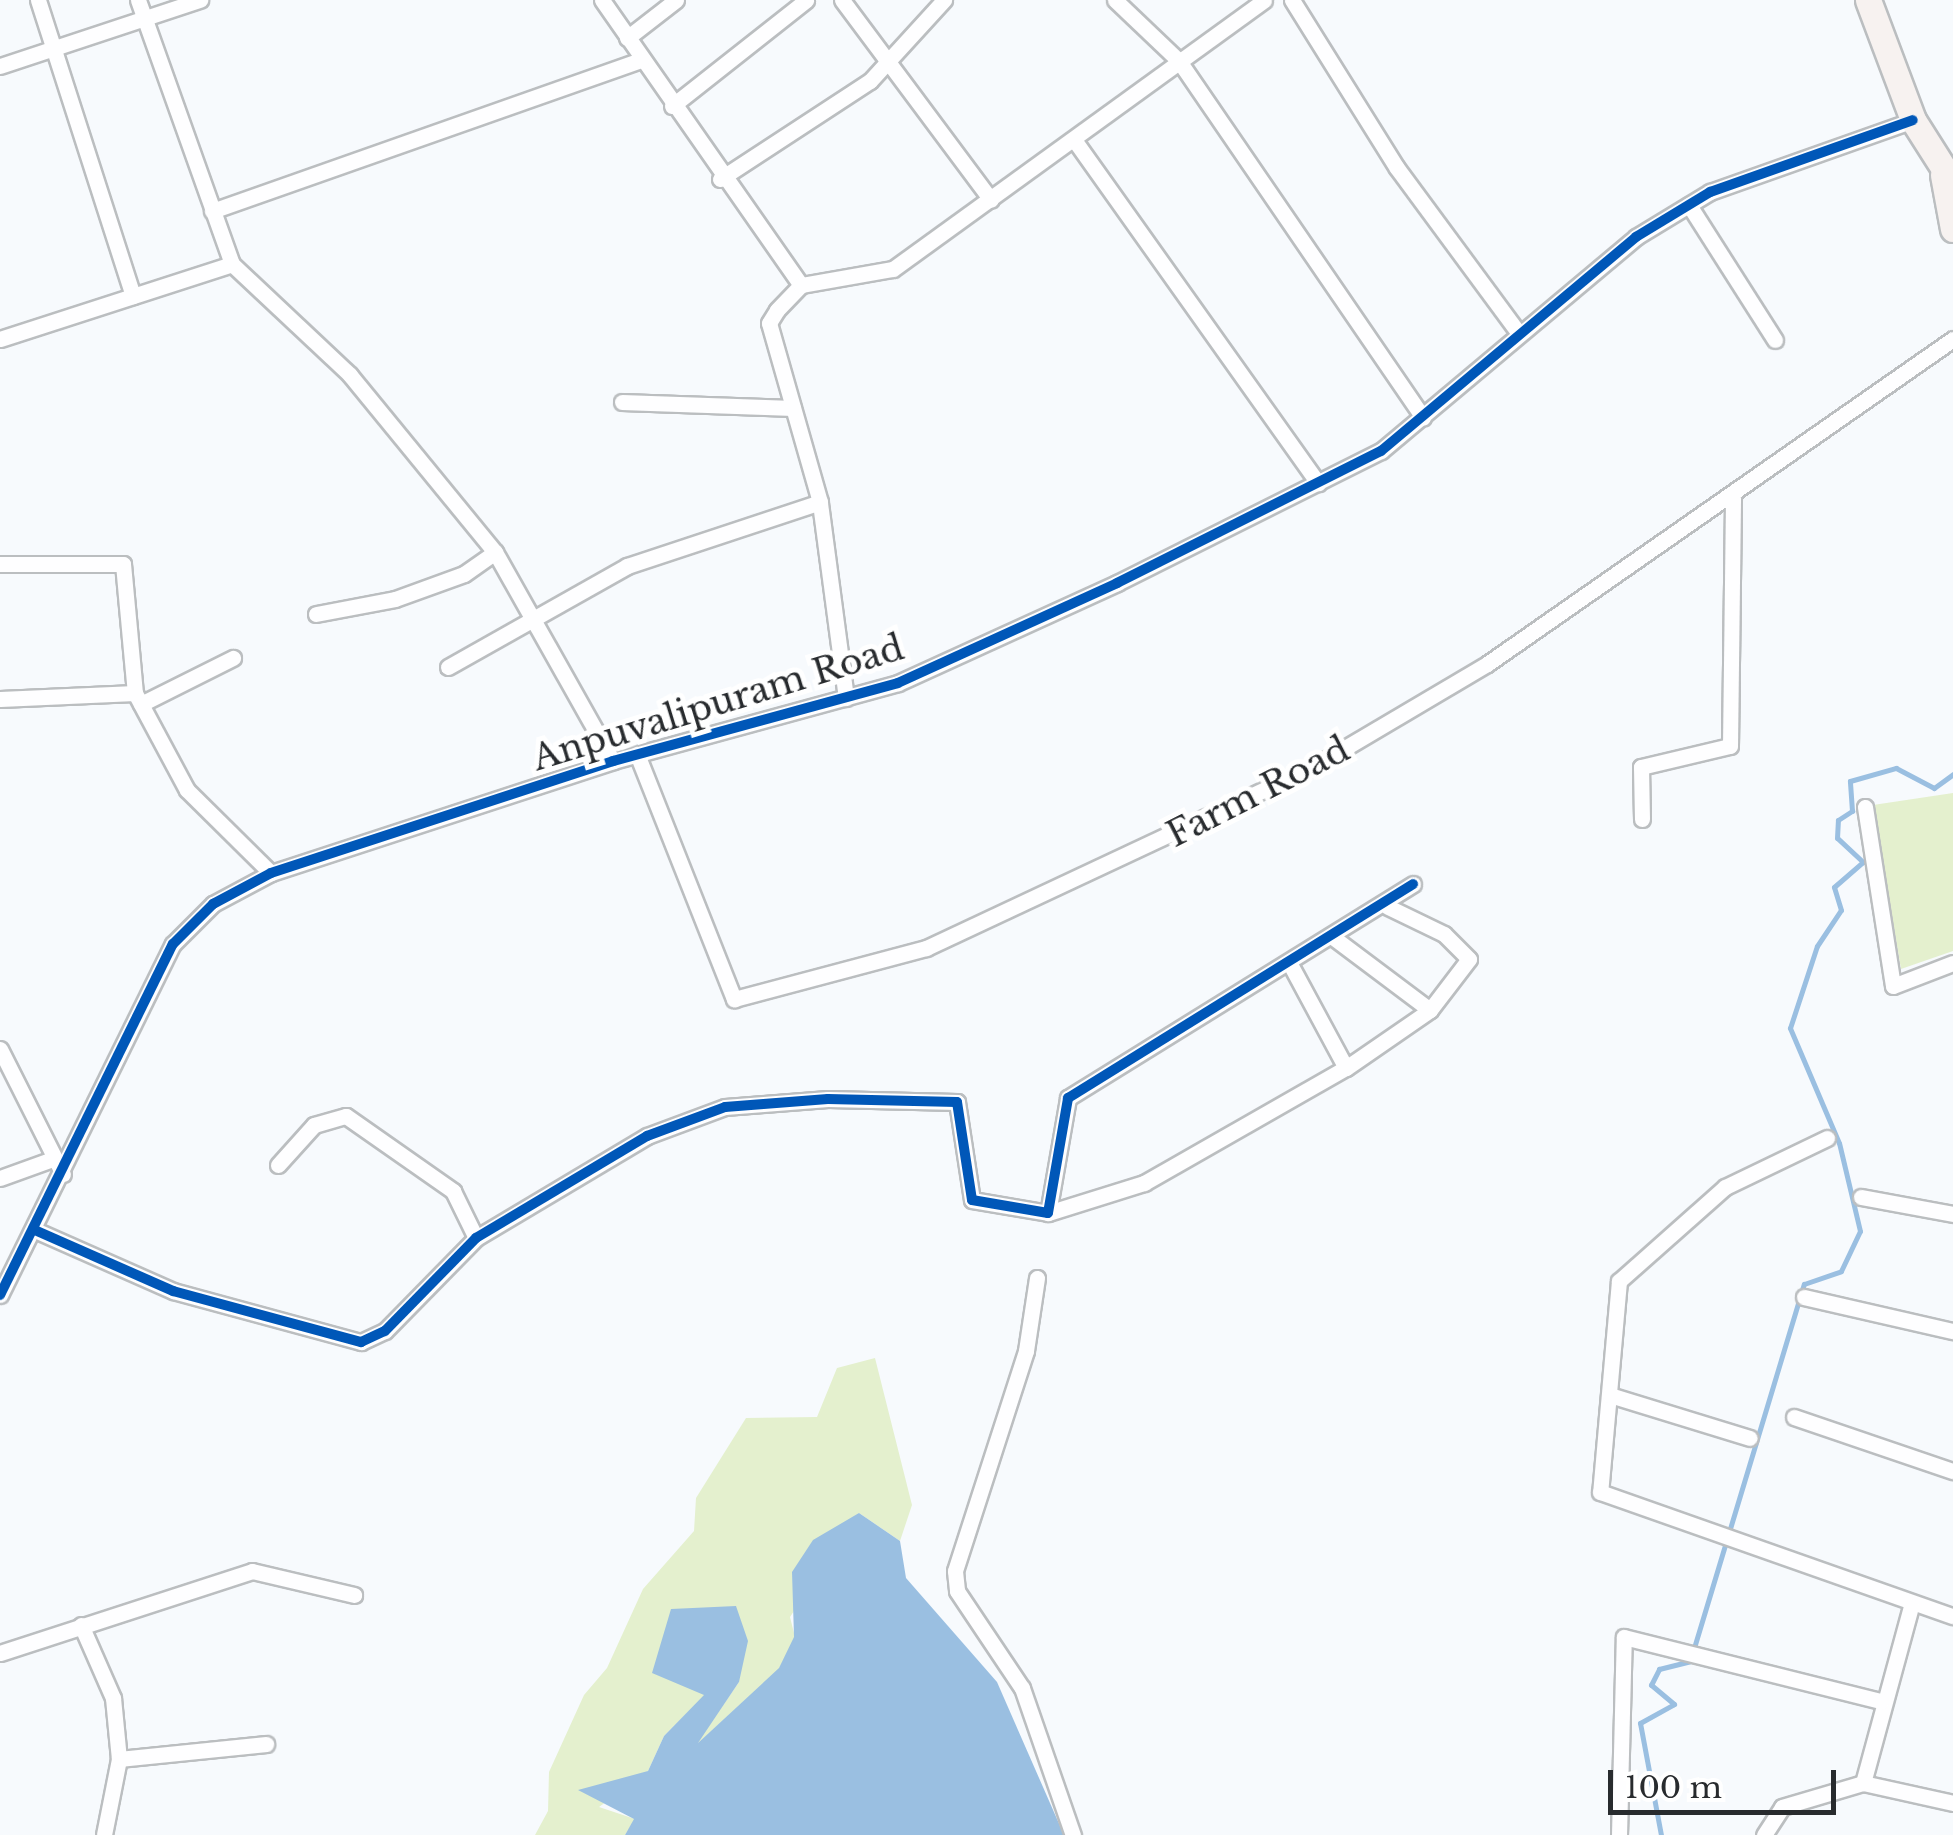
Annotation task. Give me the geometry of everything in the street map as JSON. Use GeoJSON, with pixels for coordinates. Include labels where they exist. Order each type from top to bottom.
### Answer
{"type":"FeatureCollection","features":[{"type":"Feature","properties":{"kind":"main road"},"geometry":{"type":"LineString","coordinates":[[1868,0],[1913,120],[1948,179],[1953,229]]}},
{"type":"Feature","properties":{"kind":"street"},"geometry":{"type":"LineString","coordinates":[[38,0],[133,296]]}},
{"type":"Feature","properties":{"kind":"street"},"geometry":{"type":"LineString","coordinates":[[138,0],[232,264],[350,375],[494,552],[534,611],[612,761]]}},
{"type":"Feature","properties":{"kind":"street"},"geometry":{"type":"LineString","coordinates":[[0,66],[200,0]]}},
{"type":"Feature","properties":{"kind":"street"},"geometry":{"type":"LineString","coordinates":[[602,0],[720,179],[800,285]]}},
{"type":"Feature","properties":{"kind":"street"},"geometry":{"type":"LineString","coordinates":[[627,38],[676,0]]}},
{"type":"Feature","properties":{"kind":"street"},"geometry":{"type":"LineString","coordinates":[[672,106],[806,0]]}},
{"type":"Feature","properties":{"kind":"street"},"geometry":{"type":"LineString","coordinates":[[842,0],[991,200]]}},
{"type":"Feature","properties":{"kind":"street"},"geometry":{"type":"LineString","coordinates":[[720,179],[890,60],[944,0]]}},
{"type":"Feature","properties":{"kind":"street"},"geometry":{"type":"LineString","coordinates":[[1116,0],[1180,61],[1423,418]]}},
{"type":"Feature","properties":{"kind":"street"},"geometry":{"type":"LineString","coordinates":[[846,698],[820,502],[769,323],[800,285],[893,270],[1264,0]]}},
{"type":"Feature","properties":{"kind":"street"},"geometry":{"type":"LineString","coordinates":[[1292,0],[1397,168],[1518,332]]}},
{"type":"Feature","properties":{"kind":"street"},"geometry":{"type":"LineString","coordinates":[[212,211],[641,60]]}},
{"type":"Feature","properties":{"kind":"street","name":"Anpuvalipuram Road"},"geometry":{"type":"LineString","coordinates":[[0,1294],[37,1231],[174,944],[214,904],[271,873],[612,761],[898,683],[1318,483],[1423,418],[1518,332],[1689,204],[1913,120]]}},
{"type":"Feature","properties":{"kind":"street"},"geometry":{"type":"LineString","coordinates":[[1075,141],[1318,483]]}},
{"type":"Feature","properties":{"kind":"street"},"geometry":{"type":"LineString","coordinates":[[1689,204],[1775,340]]}},
{"type":"Feature","properties":{"kind":"street"},"geometry":{"type":"LineString","coordinates":[[0,339],[232,264]]}},
{"type":"Feature","properties":{"kind":"street","name":"Farm Road"},"geometry":{"type":"LineString","coordinates":[[638,754],[725,991],[749,1000],[926,948],[1318,764],[1733,498],[1953,339]]}},
{"type":"Feature","properties":{"kind":"street"},"geometry":{"type":"LineString","coordinates":[[622,402],[792,408]]}},
{"type":"Feature","properties":{"kind":"street"},"geometry":{"type":"LineString","coordinates":[[1642,820],[1641,767],[1730,746],[1733,498]]}},
{"type":"Feature","properties":{"kind":"street"},"geometry":{"type":"LineString","coordinates":[[448,667],[534,611],[627,566],[820,502]]}},
{"type":"Feature","properties":{"kind":"street"},"geometry":{"type":"LineString","coordinates":[[316,614],[395,599],[464,574],[494,552]]}},
{"type":"Feature","properties":{"kind":"street"},"geometry":{"type":"LineString","coordinates":[[0,564],[123,564],[138,698],[187,790],[271,873]]}},
{"type":"Feature","properties":{"kind":"street"},"geometry":{"type":"LineString","coordinates":[[0,699],[138,698],[233,658]]}},
{"type":"Feature","properties":{"kind":"street"},"geometry":{"type":"LineString","coordinates":[[1865,806],[1893,986],[1953,964]]}},
{"type":"Feature","properties":{"kind":"street"},"geometry":{"type":"LineString","coordinates":[[1048,1213],[1068,1098],[1388,907],[1412,884]]}},
{"type":"Feature","properties":{"kind":"street"},"geometry":{"type":"LineString","coordinates":[[37,1231],[172,1290],[361,1342],[386,1330],[476,1238],[647,1136],[726,1107],[828,1098],[957,1102],[972,1200],[1048,1213],[1144,1183],[1346,1068],[1430,1010],[1470,959],[1444,934],[1388,907]]}},
{"type":"Feature","properties":{"kind":"street"},"geometry":{"type":"LineString","coordinates":[[1334,938],[1430,1010]]}},
{"type":"Feature","properties":{"kind":"street"},"geometry":{"type":"LineString","coordinates":[[1290,964],[1346,1068]]}},
{"type":"Feature","properties":{"kind":"street"},"geometry":{"type":"LineString","coordinates":[[0,1049],[50,1160],[63,1174]]}},
{"type":"Feature","properties":{"kind":"street"},"geometry":{"type":"LineString","coordinates":[[278,1165],[314,1126],[346,1116],[453,1191],[476,1238]]}},
{"type":"Feature","properties":{"kind":"street"},"geometry":{"type":"LineString","coordinates":[[1827,1138],[1725,1187],[1619,1282],[1600,1492],[1728,1535],[1911,1606],[1953,1616]]}},
{"type":"Feature","properties":{"kind":"street"},"geometry":{"type":"LineString","coordinates":[[0,1178],[50,1160]]}},
{"type":"Feature","properties":{"kind":"street"},"geometry":{"type":"LineString","coordinates":[[1861,1197],[1953,1214]]}},
{"type":"Feature","properties":{"kind":"street"},"geometry":{"type":"LineString","coordinates":[[1038,1278],[1026,1351],[955,1572],[957,1590],[1022,1688],[1073,1835]]}},
{"type":"Feature","properties":{"kind":"street"},"geometry":{"type":"LineString","coordinates":[[1804,1297],[1953,1331]]}},
{"type":"Feature","properties":{"kind":"street"},"geometry":{"type":"LineString","coordinates":[[1610,1395],[1750,1438]]}},
{"type":"Feature","properties":{"kind":"street"},"geometry":{"type":"LineString","coordinates":[[1794,1417],[1953,1470]]}},
{"type":"Feature","properties":{"kind":"street"},"geometry":{"type":"LineString","coordinates":[[0,1653],[252,1571],[354,1595]]}},
{"type":"Feature","properties":{"kind":"street"},"geometry":{"type":"LineString","coordinates":[[1862,1782],[1880,1701],[1911,1606]]}},
{"type":"Feature","properties":{"kind":"street"},"geometry":{"type":"LineString","coordinates":[[81,1625],[113,1698],[119,1759],[104,1835]]}},
{"type":"Feature","properties":{"kind":"street"},"geometry":{"type":"LineString","coordinates":[[1619,1835],[1624,1636],[1692,1649],[1880,1701]]}},
{"type":"Feature","properties":{"kind":"street"},"geometry":{"type":"LineString","coordinates":[[119,1759],[266,1744]]}},
{"type":"Feature","properties":{"kind":"street"},"geometry":{"type":"LineString","coordinates":[[1764,1835],[1782,1807],[1862,1782],[1953,1804]]}},
{"type":"Feature","properties":{"kind":"green space"},"geometry":{"type":"Polygon","coordinates":[[[1953,793],[1953,951],[1901,969],[1873,805],[1953,793]]]}},
{"type":"Feature","properties":{"kind":"green space"},"geometry":{"type":"Polygon","coordinates":[[[875,1358],[912,1505],[900,1541],[859,1513],[790,1617],[795,1637],[779,1669],[695,1746],[739,1682],[681,1680],[705,1695],[664,1736],[648,1771],[599,1807],[635,1819],[625,1835],[535,1835],[548,1811],[549,1772],[584,1695],[607,1668],[643,1589],[694,1531],[696,1498],[746,1418],[817,1417],[837,1368],[875,1358]]]}},
{"type":"Feature","properties":{"kind":"water"},"geometry":{"type":"Polygon","coordinates":[[[859,1513],[900,1541],[906,1578],[997,1682],[1064,1835],[625,1835],[634,1819],[578,1790],[648,1771],[664,1736],[704,1695],[652,1673],[671,1609],[736,1606],[748,1641],[739,1682],[698,1743],[779,1668],[794,1637],[792,1572],[813,1540],[859,1513]]]}},
{"type":"Feature","properties":{"kind":"waterway"},"geometry":{"type":"LineString","coordinates":[[1661,1835],[1640,1723],[1674,1704],[1651,1685],[1659,1669],[1690,1661],[1804,1284],[1841,1271],[1860,1231],[1839,1143],[1790,1028],[1817,946],[1841,910],[1834,887],[1863,862],[1837,838],[1838,820],[1852,811],[1850,781],[1896,768],[1934,788],[1953,774]]}},
{"type":"Feature","properties":{"kind":"cycle path"},"geometry":{"type":"LineString","coordinates":[[0,1295],[173,944],[213,904],[271,873],[613,761],[898,683],[1117,583],[1381,451],[1636,237],[1710,192],[1913,120]]}},
{"type":"Feature","properties":{"kind":"cycle path"},"geometry":{"type":"LineString","coordinates":[[37,1231],[173,1291],[361,1342],[385,1331],[476,1238],[647,1136],[725,1107],[828,1099],[957,1102],[972,1200],[1048,1213],[1068,1098],[1413,884]]}}]}
